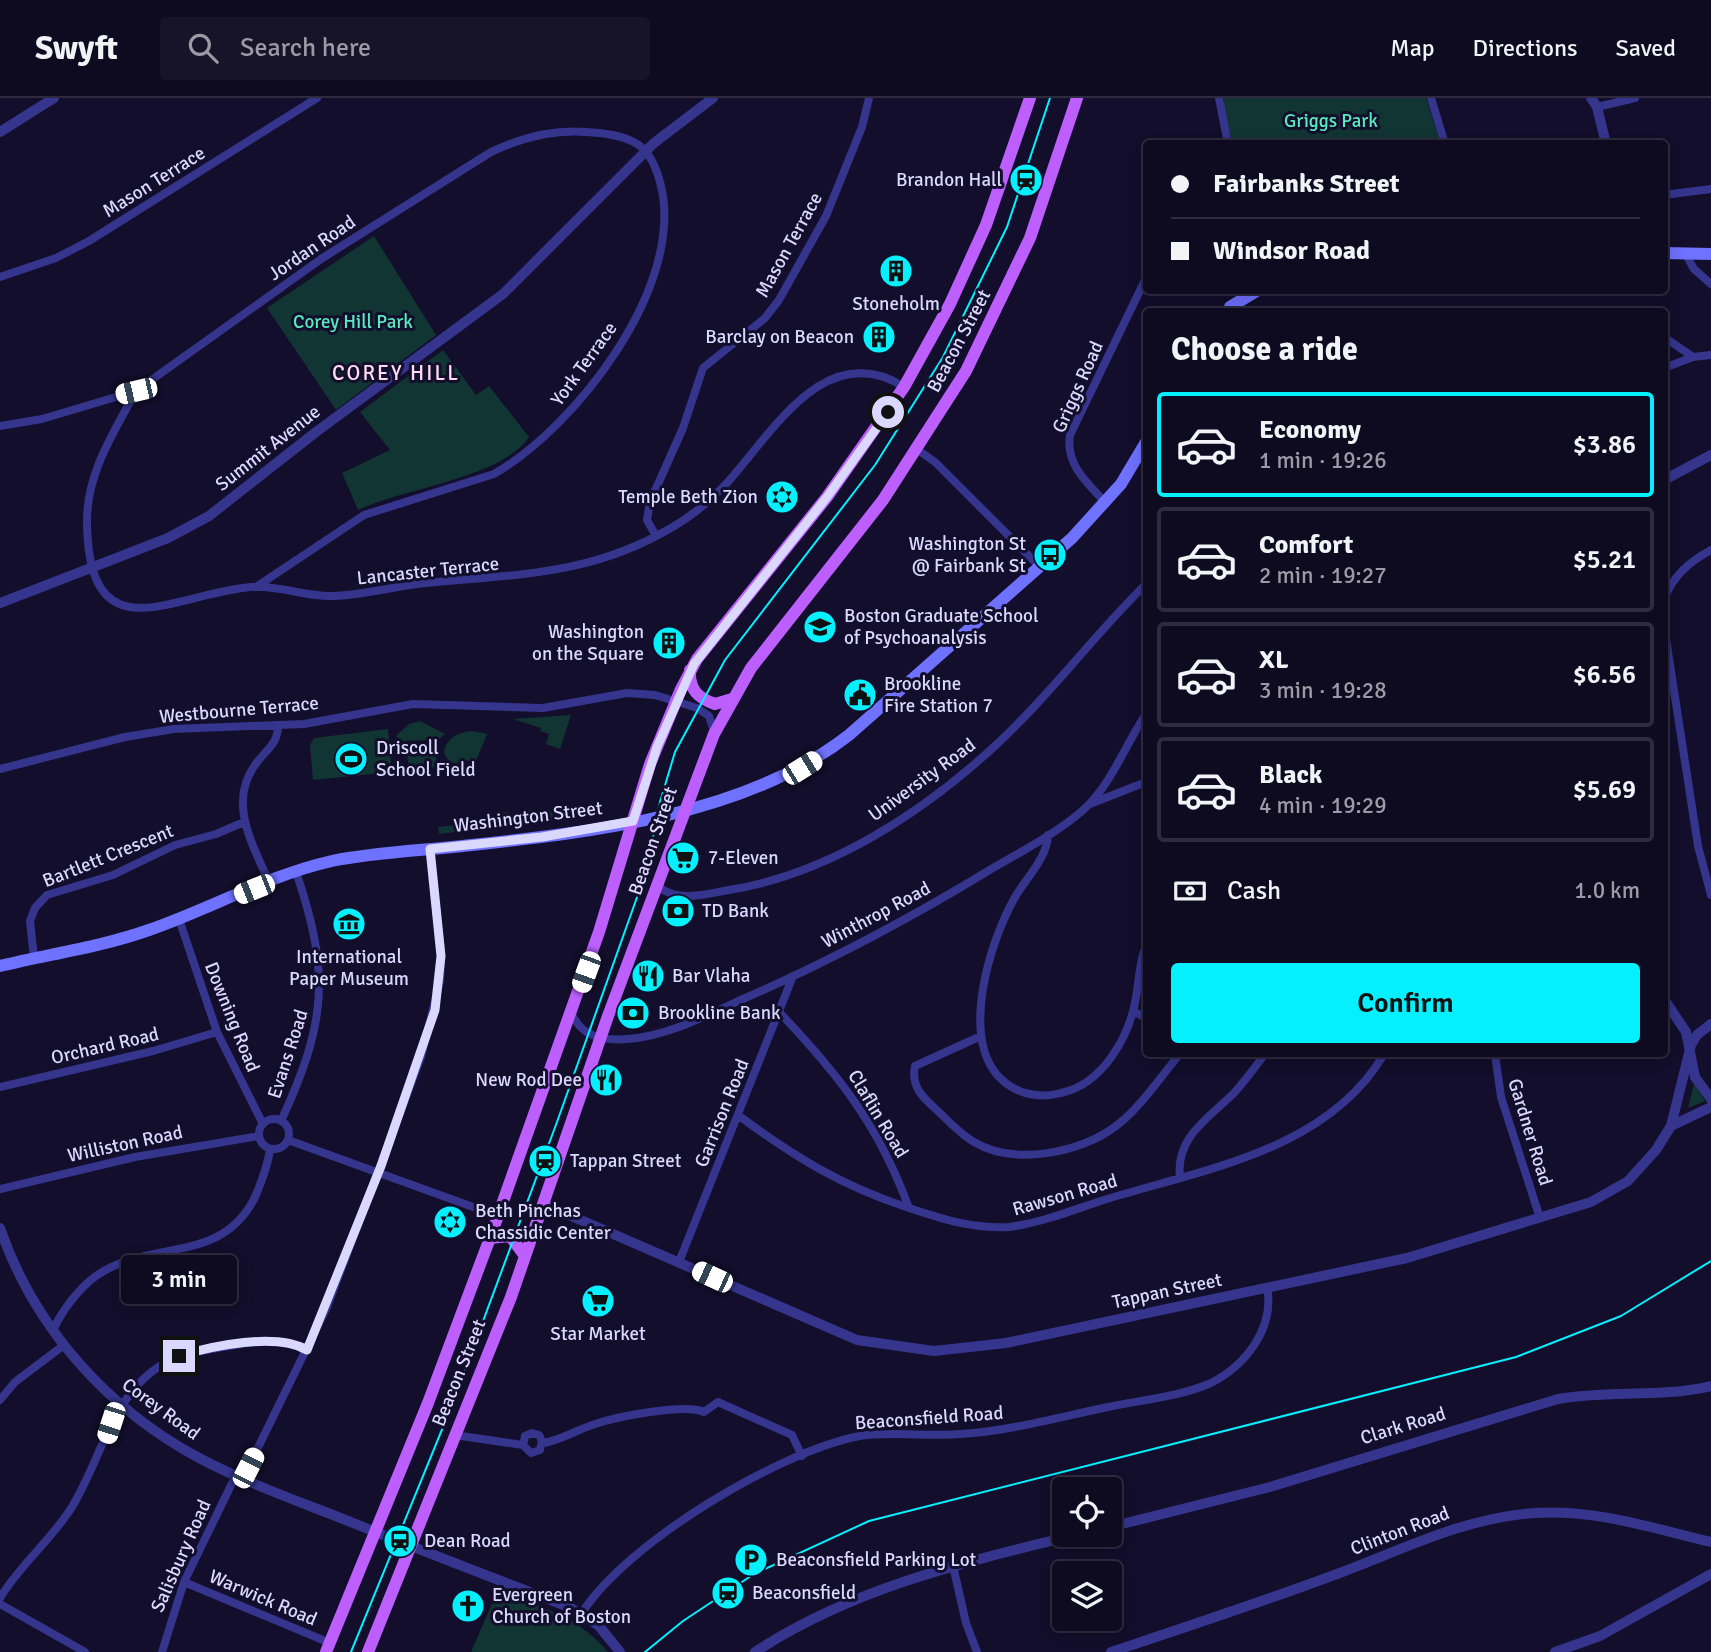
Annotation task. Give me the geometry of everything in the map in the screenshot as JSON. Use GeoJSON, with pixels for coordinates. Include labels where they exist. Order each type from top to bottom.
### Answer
{"type":"FeatureCollection","features":[{"type":"Feature","properties":{"kind":"main road","name":"Beacon Street"},"geometry":{"type":"LineString","coordinates":[[328,1647],[376,1532],[490,1238],[571,1012],[633,821],[676,700],[690,670],[849,468],[904,387],[950,304],[986,225],[1030,98]]}},
{"type":"Feature","properties":{"kind":"main road","name":"Beacon Street"},"geometry":{"type":"LineString","coordinates":[[368,1652],[526,1256],[601,1037],[714,734],[757,660],[875,510],[918,450],[966,372],[1017,269],[1051,184],[1077,98]]}},
{"type":"Feature","properties":{"kind":"main road"},"geometry":{"type":"LineString","coordinates":[[1668,253],[1711,254]]}},
{"type":"Feature","properties":{"kind":"main road"},"geometry":{"type":"LineString","coordinates":[[1229,308],[1252,294]]}},
{"type":"Feature","properties":{"kind":"main road","name":"Washington Street"},"geometry":{"type":"LineString","coordinates":[[0,966],[138,934],[296,872],[340,860],[542,837],[633,821],[771,783],[826,753],[1040,566],[1106,503],[1143,447]]}},
{"type":"Feature","properties":{"kind":"main road"},"geometry":{"type":"LineString","coordinates":[[690,670],[691,688],[698,696],[715,705],[732,699]]}},
{"type":"Feature","properties":{"kind":"main road"},"geometry":{"type":"LineString","coordinates":[[490,1238],[500,1235],[512,1237],[526,1256]]}},
{"type":"Feature","properties":{"kind":"street"},"geometry":{"type":"LineString","coordinates":[[0,132],[54,98]]}},
{"type":"Feature","properties":{"kind":"street","name":"Mason Terrace"},"geometry":{"type":"LineString","coordinates":[[0,277],[56,258],[89,242],[317,98]]}},
{"type":"Feature","properties":{"kind":"street","name":"Summit Avenue"},"geometry":{"type":"LineString","coordinates":[[0,603],[169,538],[209,516],[316,432],[503,295],[646,153],[713,98]]}},
{"type":"Feature","properties":{"kind":"street","name":"Mason Terrace"},"geometry":{"type":"LineString","coordinates":[[656,536],[648,520],[650,502],[683,428],[697,380],[703,368],[765,318],[779,300],[826,216],[862,127],[869,98]]}},
{"type":"Feature","properties":{"kind":"street"},"geometry":{"type":"LineString","coordinates":[[1219,98],[1227,140]]}},
{"type":"Feature","properties":{"kind":"street"},"geometry":{"type":"LineString","coordinates":[[1431,98],[1443,140]]}},
{"type":"Feature","properties":{"kind":"street"},"geometry":{"type":"LineString","coordinates":[[1605,140],[1594,102],[1635,98]]}},
{"type":"Feature","properties":{"kind":"street","name":"Jordan Road"},"geometry":{"type":"LineString","coordinates":[[0,426],[41,419],[136,391],[321,259],[500,148],[544,132],[577,130],[625,136],[646,153]]}},
{"type":"Feature","properties":{"kind":"street","name":"York Terrace"},"geometry":{"type":"LineString","coordinates":[[256,587],[364,515],[494,474],[521,457],[571,412],[632,325],[662,251],[664,198],[659,176],[646,153]]}},
{"type":"Feature","properties":{"kind":"street"},"geometry":{"type":"LineString","coordinates":[[1668,194],[1711,189]]}},
{"type":"Feature","properties":{"kind":"street"},"geometry":{"type":"LineString","coordinates":[[1685,253],[1694,269],[1711,284]]}},
{"type":"Feature","properties":{"kind":"street","name":"Griggs Road"},"geometry":{"type":"LineString","coordinates":[[1106,503],[1081,476],[1069,456],[1070,435],[1143,284]]}},
{"type":"Feature","properties":{"kind":"street"},"geometry":{"type":"LineString","coordinates":[[1668,340],[1693,357]]}},
{"type":"Feature","properties":{"kind":"street"},"geometry":{"type":"LineString","coordinates":[[1668,366],[1693,357],[1711,355]]}},
{"type":"Feature","properties":{"kind":"street","name":"Lancaster Terrace"},"geometry":{"type":"LineString","coordinates":[[136,391],[102,453],[91,488],[87,530],[93,568],[101,587],[109,596],[136,610],[155,609],[256,587],[334,596],[425,583],[531,575],[609,556],[656,536],[708,501],[788,411],[828,380],[849,373],[869,371],[882,374],[904,387]]}},
{"type":"Feature","properties":{"kind":"street"},"geometry":{"type":"LineString","coordinates":[[918,450],[935,462],[1040,566]]}},
{"type":"Feature","properties":{"kind":"street"},"geometry":{"type":"LineString","coordinates":[[1668,478],[1711,455]]}},
{"type":"Feature","properties":{"kind":"street"},"geometry":{"type":"LineString","coordinates":[[1668,591],[1674,578],[1695,558],[1711,550]]}},
{"type":"Feature","properties":{"kind":"street","name":"University Road"},"geometry":{"type":"LineString","coordinates":[[657,886],[675,896],[738,889],[784,877],[888,828],[947,786],[998,743],[1105,623],[1143,587]]}},
{"type":"Feature","properties":{"kind":"street"},"geometry":{"type":"LineString","coordinates":[[1668,652],[1698,846],[1711,895]]}},
{"type":"Feature","properties":{"kind":"street","name":"Westbourne Terrace"},"geometry":{"type":"LineString","coordinates":[[0,769],[125,737],[174,729],[224,724],[308,723],[413,704],[543,708],[633,692],[676,700],[705,713],[712,720],[714,734]]}},
{"type":"Feature","properties":{"kind":"street","name":"Winthrop Road"},"geometry":{"type":"LineString","coordinates":[[601,1037],[631,1039],[720,1009],[793,976],[909,917],[1048,835],[1088,805],[1143,719]]}},
{"type":"Feature","properties":{"kind":"street"},"geometry":{"type":"LineString","coordinates":[[269,883],[244,822],[242,806],[246,783],[256,763],[276,742],[278,725]]}},
{"type":"Feature","properties":{"kind":"street"},"geometry":{"type":"LineString","coordinates":[[1088,805],[1143,783]]}},
{"type":"Feature","properties":{"kind":"street","name":"Bartlett Crescent"},"geometry":{"type":"LineString","coordinates":[[34,958],[30,921],[35,908],[47,895],[113,875],[175,845],[216,834],[244,822]]}},
{"type":"Feature","properties":{"kind":"street"},"geometry":{"type":"LineString","coordinates":[[1048,835],[1044,853],[1014,898],[996,942],[983,997],[981,1036],[990,1063],[1004,1081],[1027,1094],[1053,1095],[1073,1090],[1100,1070],[1119,1044],[1133,1011],[1143,961]]}},
{"type":"Feature","properties":{"kind":"street","name":"Salisbury Road"},"geometry":{"type":"LineString","coordinates":[[162,1652],[184,1582],[307,1350],[421,1057],[440,981],[441,956],[430,849]]}},
{"type":"Feature","properties":{"kind":"street","name":"Evans Road"},"geometry":{"type":"LineString","coordinates":[[281,1121],[314,1035],[321,997],[319,961],[296,872]]}},
{"type":"Feature","properties":{"kind":"street","name":"Downing Road"},"geometry":{"type":"LineString","coordinates":[[178,919],[217,1032],[263,1124]]}},
{"type":"Feature","properties":{"kind":"street","name":"Garrison Road"},"geometry":{"type":"LineString","coordinates":[[678,1262],[793,976]]}},
{"type":"Feature","properties":{"kind":"street"},"geometry":{"type":"LineString","coordinates":[[1668,1005],[1686,1032],[1695,1077],[1711,1099]]}},
{"type":"Feature","properties":{"kind":"street"},"geometry":{"type":"LineString","coordinates":[[1133,1011],[1143,1016]]}},
{"type":"Feature","properties":{"kind":"street"},"geometry":{"type":"LineString","coordinates":[[571,1012],[581,1031],[601,1037]]}},
{"type":"Feature","properties":{"kind":"street","name":"Claflin Road"},"geometry":{"type":"LineString","coordinates":[[780,1013],[826,1062],[853,1097],[889,1159],[909,1208]]}},
{"type":"Feature","properties":{"kind":"street","name":"Tappan Street"},"geometry":{"type":"LineString","coordinates":[[544,1204],[845,1336],[922,1351],[1006,1343],[1407,1258],[1591,1202],[1628,1181],[1652,1156],[1671,1126],[1689,1053],[1697,1035],[1711,1024]]}},
{"type":"Feature","properties":{"kind":"street","name":"Orchard Road"},"geometry":{"type":"LineString","coordinates":[[0,1087],[153,1051],[217,1032]]}},
{"type":"Feature","properties":{"kind":"street"},"geometry":{"type":"LineString","coordinates":[[981,1036],[915,1066],[914,1081],[919,1092],[971,1141],[1007,1152],[1035,1153],[1078,1146],[1109,1131],[1132,1111],[1177,1057]]}},
{"type":"Feature","properties":{"kind":"street"},"geometry":{"type":"LineString","coordinates":[[1180,1178],[1181,1154],[1188,1137],[1233,1093],[1263,1057]]}},
{"type":"Feature","properties":{"kind":"street","name":"Rawson Road"},"geometry":{"type":"LineString","coordinates":[[738,1115],[795,1156],[845,1185],[968,1225],[1009,1227],[1243,1159],[1309,1126],[1355,1092],[1382,1057]]}},
{"type":"Feature","properties":{"kind":"street","name":"Gardner Road"},"geometry":{"type":"LineString","coordinates":[[1495,1057],[1501,1097],[1541,1218]]}},
{"type":"Feature","properties":{"kind":"street"},"geometry":{"type":"LineString","coordinates":[[1671,1126],[1711,1107]]}},
{"type":"Feature","properties":{"kind":"street"},"geometry":{"type":"LineString","coordinates":[[272,1119],[281,1121],[288,1129],[288,1140],[282,1147],[270,1149],[262,1144],[259,1136],[263,1124],[272,1119]]}},
{"type":"Feature","properties":{"kind":"street","name":"Williston Road"},"geometry":{"type":"LineString","coordinates":[[0,1189],[135,1157],[259,1136]]}},
{"type":"Feature","properties":{"kind":"street"},"geometry":{"type":"LineString","coordinates":[[288,1140],[498,1216]]}},
{"type":"Feature","properties":{"kind":"street"},"geometry":{"type":"LineString","coordinates":[[53,1330],[80,1290],[97,1276],[128,1262],[214,1239],[233,1228],[257,1191],[270,1149]]}},
{"type":"Feature","properties":{"kind":"street","name":"Corey Road"},"geometry":{"type":"LineString","coordinates":[[0,1228],[24,1287],[53,1330],[121,1404],[173,1443],[239,1477],[410,1546]]}},
{"type":"Feature","properties":{"kind":"street","name":"Beaconsfield Road"},"geometry":{"type":"LineString","coordinates":[[582,1613],[594,1595],[618,1573],[688,1516],[745,1482],[802,1456],[860,1436],[976,1433],[1202,1387],[1229,1372],[1253,1348],[1267,1316],[1267,1287]]}},
{"type":"Feature","properties":{"kind":"street"},"geometry":{"type":"LineString","coordinates":[[0,1598],[56,1530],[75,1502],[95,1467],[121,1404],[157,1367],[190,1353],[262,1342],[286,1343],[307,1350]]}},
{"type":"Feature","properties":{"kind":"street"},"geometry":{"type":"LineString","coordinates":[[0,1400],[15,1382],[64,1345]]}},
{"type":"Feature","properties":{"kind":"street","name":"Clark Road"},"geometry":{"type":"LineString","coordinates":[[1122,1524],[1270,1487],[1558,1399],[1586,1394],[1660,1394],[1711,1386]]}},
{"type":"Feature","properties":{"kind":"street"},"geometry":{"type":"LineString","coordinates":[[543,1443],[566,1438],[598,1423],[687,1408],[704,1412],[718,1402],[792,1435],[802,1456]]}},
{"type":"Feature","properties":{"kind":"street"},"geometry":{"type":"LineString","coordinates":[[532,1433],[539,1434],[543,1443],[540,1450],[533,1453],[527,1451],[523,1445],[525,1436],[532,1433]]}},
{"type":"Feature","properties":{"kind":"street"},"geometry":{"type":"LineString","coordinates":[[454,1435],[523,1445]]}},
{"type":"Feature","properties":{"kind":"street","name":"Clinton Road"},"geometry":{"type":"LineString","coordinates":[[1111,1652],[1321,1580],[1456,1527],[1499,1518],[1546,1513],[1596,1515],[1711,1542]]}},
{"type":"Feature","properties":{"kind":"street"},"geometry":{"type":"LineString","coordinates":[[755,1652],[825,1612],[900,1581],[1052,1541]]}},
{"type":"Feature","properties":{"kind":"street"},"geometry":{"type":"LineString","coordinates":[[410,1546],[582,1613],[599,1626],[620,1652]]}},
{"type":"Feature","properties":{"kind":"street"},"geometry":{"type":"LineString","coordinates":[[953,1566],[966,1623],[977,1652]]}},
{"type":"Feature","properties":{"kind":"street"},"geometry":{"type":"LineString","coordinates":[[1555,1652],[1600,1636],[1711,1574]]}},
{"type":"Feature","properties":{"kind":"street","name":"Warwick Road"},"geometry":{"type":"LineString","coordinates":[[184,1582],[328,1647]]}},
{"type":"Feature","properties":{"kind":"street"},"geometry":{"type":"LineString","coordinates":[[0,1604],[85,1652]]}},
{"type":"Feature","properties":{"kind":"green space","name":"Griggs Park"},"geometry":{"type":"Polygon","coordinates":[[[1224,98],[1426,98],[1439,139],[1232,140],[1224,115],[1224,98]]]}},
{"type":"Feature","properties":{"kind":"green space","name":"Corey Hill Park"},"geometry":{"type":"Polygon","coordinates":[[[374,236],[436,335],[336,410],[267,308],[374,236]]]}},
{"type":"Feature","properties":{"kind":"green space","name":"Corey Hill Park"},"geometry":{"type":"Polygon","coordinates":[[[443,350],[476,395],[489,386],[529,437],[516,451],[497,463],[358,510],[342,473],[390,450],[360,412],[443,350]]]}},
{"type":"Feature","properties":{"kind":"green space"},"geometry":{"type":"Polygon","coordinates":[[[571,715],[560,749],[546,744],[549,734],[540,731],[541,728],[513,719],[571,715]]]}},
{"type":"Feature","properties":{"kind":"green space"},"geometry":{"type":"Polygon","coordinates":[[[420,721],[445,734],[434,743],[432,740],[401,741],[396,736],[409,724],[420,721]]]}},
{"type":"Feature","properties":{"kind":"green space","name":"Driscoll School Field"},"geometry":{"type":"Polygon","coordinates":[[[388,729],[392,772],[313,780],[310,745],[314,738],[388,729]]]}},
{"type":"Feature","properties":{"kind":"green space"},"geometry":{"type":"Polygon","coordinates":[[[473,731],[487,734],[476,761],[473,763],[466,760],[458,764],[449,762],[444,753],[447,743],[458,734],[473,731]]]}},
{"type":"Feature","properties":{"kind":"green space"},"geometry":{"type":"Polygon","coordinates":[[[435,750],[437,767],[409,770],[407,753],[435,750]]]}},
{"type":"Feature","properties":{"kind":"green space"},"geometry":{"type":"Polygon","coordinates":[[[567,807],[570,807],[571,818],[540,822],[522,810],[566,811],[567,807]]]}},
{"type":"Feature","properties":{"kind":"green space"},"geometry":{"type":"Polygon","coordinates":[[[510,812],[498,827],[439,834],[438,827],[499,820],[499,813],[510,812]]]}},
{"type":"Feature","properties":{"kind":"green space"},"geometry":{"type":"Polygon","coordinates":[[[1694,1084],[1705,1101],[1688,1108],[1694,1084]]]}},
{"type":"Feature","properties":{"kind":"green space"},"geometry":{"type":"Polygon","coordinates":[[[498,1590],[571,1621],[597,1640],[608,1652],[471,1652],[498,1590]]]}},
{"type":"Feature","properties":{"kind":"tram line"},"geometry":{"type":"LineString","coordinates":[[351,1652],[450,1410],[557,1122],[646,872],[660,802],[675,752],[725,660],[875,465],[943,357],[1007,227],[1050,98]]}},
{"type":"Feature","properties":{"kind":"tram line"},"geometry":{"type":"LineString","coordinates":[[645,1652],[683,1621],[754,1574],[869,1521],[1516,1357],[1621,1316],[1711,1261]]}},
{"type":"Feature","properties":{"kind":"place","name":"Brandon Hall"},"geometry":{"type":"Point","coordinates":[1026,180]}},
{"type":"Feature","properties":{"kind":"place","name":"Stoneholm"},"geometry":{"type":"Point","coordinates":[896,271]}},
{"type":"Feature","properties":{"kind":"place","name":"Barclay on Beacon"},"geometry":{"type":"Point","coordinates":[879,337]}},
{"type":"Feature","properties":{"kind":"place","name":"Temple Beth Zion"},"geometry":{"type":"Point","coordinates":[782,497]}},
{"type":"Feature","properties":{"kind":"place","name":"Washington St @ Fairbank St"},"geometry":{"type":"Point","coordinates":[1050,555]}},
{"type":"Feature","properties":{"kind":"place","name":"Boston Graduate School of Psychoanalysis"},"geometry":{"type":"Point","coordinates":[820,627]}},
{"type":"Feature","properties":{"kind":"place","name":"Washington on the Square"},"geometry":{"type":"Point","coordinates":[669,643]}},
{"type":"Feature","properties":{"kind":"place","name":"Brookline Fire Station 7"},"geometry":{"type":"Point","coordinates":[860,695]}},
{"type":"Feature","properties":{"kind":"place","name":"Driscoll School Field"},"geometry":{"type":"Point","coordinates":[351,759]}},
{"type":"Feature","properties":{"kind":"place","name":"7-Eleven"},"geometry":{"type":"Point","coordinates":[683,858]}},
{"type":"Feature","properties":{"kind":"place","name":"TD Bank"},"geometry":{"type":"Point","coordinates":[678,911]}},
{"type":"Feature","properties":{"kind":"place","name":"International Paper Museum"},"geometry":{"type":"Point","coordinates":[349,924]}},
{"type":"Feature","properties":{"kind":"place","name":"Bar Vlaha"},"geometry":{"type":"Point","coordinates":[648,976]}},
{"type":"Feature","properties":{"kind":"place","name":"Brookline Bank"},"geometry":{"type":"Point","coordinates":[633,1013]}},
{"type":"Feature","properties":{"kind":"place","name":"New Rod Dee"},"geometry":{"type":"Point","coordinates":[606,1080]}},
{"type":"Feature","properties":{"kind":"place","name":"Tappan Street"},"geometry":{"type":"Point","coordinates":[545,1161]}},
{"type":"Feature","properties":{"kind":"place","name":"Beth Pinchas Chassidic Center"},"geometry":{"type":"Point","coordinates":[450,1222]}},
{"type":"Feature","properties":{"kind":"place","name":"Star Market"},"geometry":{"type":"Point","coordinates":[598,1301]}},
{"type":"Feature","properties":{"kind":"place","name":"Dean Road"},"geometry":{"type":"Point","coordinates":[400,1541]}},
{"type":"Feature","properties":{"kind":"place","name":"Beaconsfield Parking Lot"},"geometry":{"type":"Point","coordinates":[751,1560]}},
{"type":"Feature","properties":{"kind":"place","name":"Beaconsfield"},"geometry":{"type":"Point","coordinates":[728,1593]}},
{"type":"Feature","properties":{"kind":"place","name":"Evergreen Church of Boston"},"geometry":{"type":"Point","coordinates":[468,1606]}},
{"type":"Feature","properties":{"kind":"district","name":"COREY HILL"},"geometry":{"type":"Point","coordinates":[396,373]}},
{"type":"Feature","properties":{"kind":"route"},"geometry":{"type":"LineString","coordinates":[[179,1356],[250,1343],[286,1343],[307,1350],[381,1166],[421,1057],[435,1010],[441,956],[430,849],[579,832],[633,821],[657,747],[690,670],[827,497],[888,412]]}}]}
